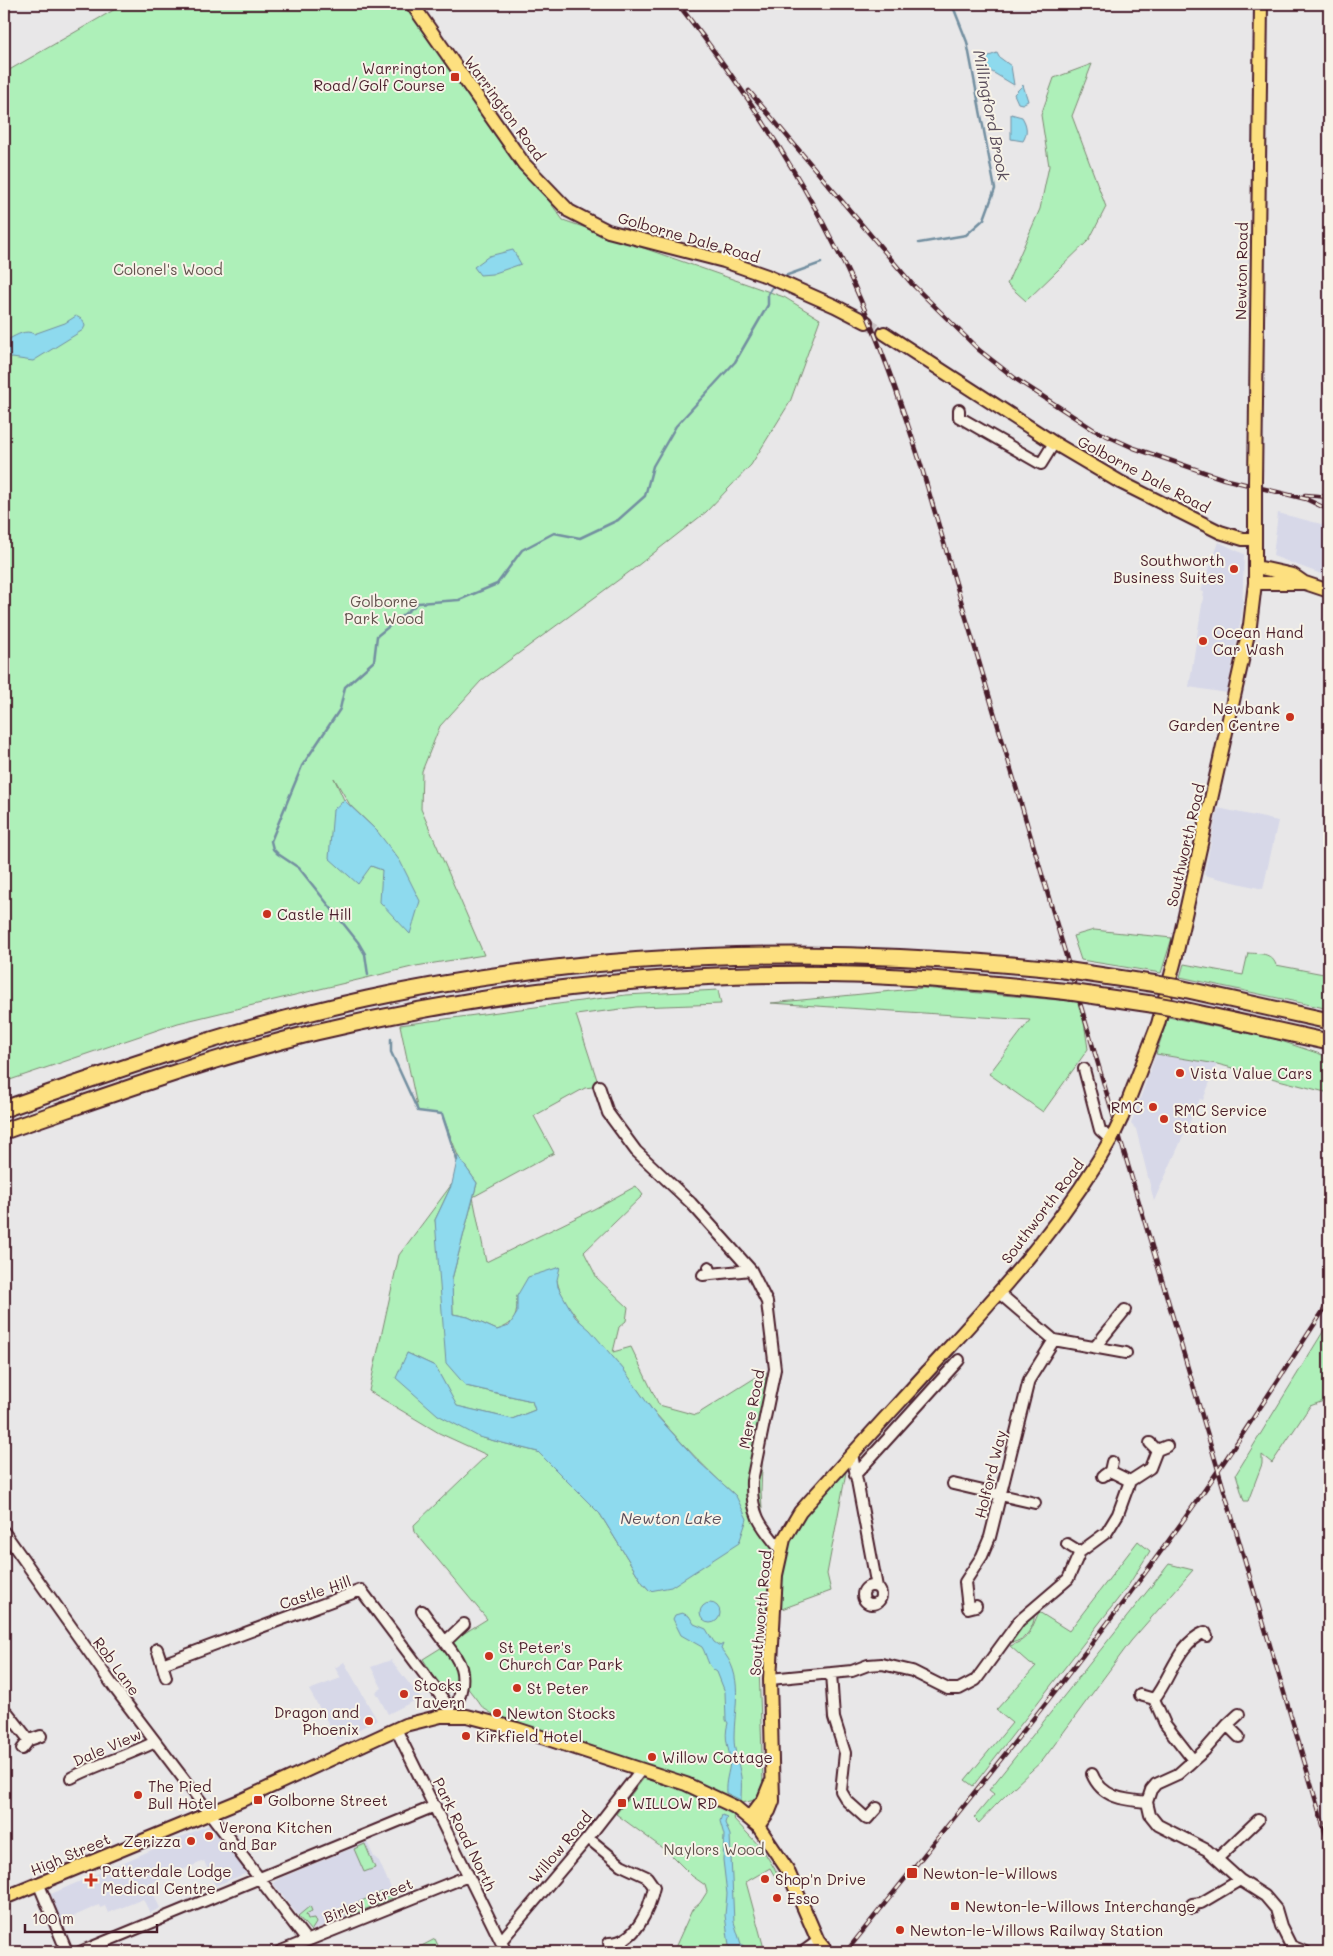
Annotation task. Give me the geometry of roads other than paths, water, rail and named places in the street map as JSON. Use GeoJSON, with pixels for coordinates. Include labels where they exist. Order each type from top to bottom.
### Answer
{"type":"FeatureCollection","features":[{"type":"Feature","properties":{"kind":"highway"},"geometry":{"type":"LineString","coordinates":[[4,1108],[186,1047],[301,1015],[370,999],[526,972],[608,963],[767,954],[935,958],[1064,970],[1157,984],[1329,1021]]}},
{"type":"Feature","properties":{"kind":"highway"},"geometry":{"type":"LineString","coordinates":[[4,1131],[192,1066],[254,1048],[377,1019],[531,993],[685,978],[844,975],[938,979],[1070,992],[1174,1008],[1329,1042]]}},
{"type":"Feature","properties":{"kind":"main road","name":"Warrington Road"},"geometry":{"type":"LineString","coordinates":[[412,4],[524,164],[557,200],[584,220]]}},
{"type":"Feature","properties":{"kind":"main road","name":"Newton Road"},"geometry":{"type":"LineString","coordinates":[[1254,534],[1261,4]]}},
{"type":"Feature","properties":{"kind":"main road","name":"Golborne Dale Road"},"geometry":{"type":"LineString","coordinates":[[584,220],[608,230],[724,261],[766,276],[866,322]]}},
{"type":"Feature","properties":{"kind":"main road","name":"Golborne Dale Road"},"geometry":{"type":"LineString","coordinates":[[884,332],[1054,444],[1120,482],[1220,532],[1254,534]]}},
{"type":"Feature","properties":{"kind":"main road","name":"Southworth Road"},"geometry":{"type":"LineString","coordinates":[[753,1822],[769,1811],[773,1801],[770,1679],[776,1575],[780,1549],[794,1521],[1045,1240],[1073,1202],[1113,1136],[1122,1117],[1158,1024],[1175,960],[1250,625],[1256,568],[1254,534]]}},
{"type":"Feature","properties":{"kind":"main road"},"geometry":{"type":"LineString","coordinates":[[1256,568],[1293,575],[1306,584]]}},
{"type":"Feature","properties":{"kind":"main road"},"geometry":{"type":"LineString","coordinates":[[1255,582],[1306,584],[1329,591]]}},
{"type":"Feature","properties":{"kind":"main road","name":"High Street"},"geometry":{"type":"LineString","coordinates":[[4,1898],[210,1814],[415,1721],[451,1711],[482,1718],[700,1789],[719,1798],[753,1822]]}},
{"type":"Feature","properties":{"kind":"main road"},"geometry":{"type":"LineString","coordinates":[[753,1822],[787,1869],[818,1941],[827,1952]]}},
{"type":"Feature","properties":{"kind":"street","name":"Golborne Dale Road"},"geometry":{"type":"LineString","coordinates":[[959,410],[959,417],[1041,464],[1054,444]]}},
{"type":"Feature","properties":{"kind":"street"},"geometry":{"type":"LineString","coordinates":[[1084,1069],[1100,1130],[1113,1136]]}},
{"type":"Feature","properties":{"kind":"street","name":"Mere Road"},"geometry":{"type":"LineString","coordinates":[[599,1086],[608,1113],[636,1151],[691,1203],[751,1270],[766,1302],[775,1368],[752,1481],[751,1499],[758,1520],[780,1549]]}},
{"type":"Feature","properties":{"kind":"street"},"geometry":{"type":"LineString","coordinates":[[708,1272],[751,1270]]}},
{"type":"Feature","properties":{"kind":"street"},"geometry":{"type":"LineString","coordinates":[[999,1293],[1054,1340],[1126,1353]]}},
{"type":"Feature","properties":{"kind":"street"},"geometry":{"type":"LineString","coordinates":[[1095,1347],[1125,1310]]}},
{"type":"Feature","properties":{"kind":"street","name":"Holford Way"},"geometry":{"type":"LineString","coordinates":[[976,1606],[968,1608],[965,1582],[982,1556],[990,1537],[1029,1380],[1054,1340]]}},
{"type":"Feature","properties":{"kind":"street"},"geometry":{"type":"LineString","coordinates":[[855,1475],[959,1365]]}},
{"type":"Feature","properties":{"kind":"street"},"geometry":{"type":"LineString","coordinates":[[770,1679],[831,1673],[882,1664],[922,1670],[954,1695],[976,1680],[1019,1621],[1072,1583],[1080,1552],[1100,1539],[1112,1525],[1130,1482],[1150,1468],[1158,1447]]}},
{"type":"Feature","properties":{"kind":"street"},"geometry":{"type":"LineString","coordinates":[[852,1454],[877,1587]]}},
{"type":"Feature","properties":{"kind":"street"},"geometry":{"type":"LineString","coordinates":[[1108,1470],[1130,1482]]}},
{"type":"Feature","properties":{"kind":"street"},"geometry":{"type":"LineString","coordinates":[[953,1484],[1035,1503]]}},
{"type":"Feature","properties":{"kind":"street","name":"Rob Lane"},"geometry":{"type":"LineString","coordinates":[[4,1532],[155,1742],[210,1814]]}},
{"type":"Feature","properties":{"kind":"street"},"geometry":{"type":"LineString","coordinates":[[1067,1544],[1080,1552]]}},
{"type":"Feature","properties":{"kind":"street","name":"Castle Hill"},"geometry":{"type":"LineString","coordinates":[[162,1664],[361,1590],[451,1711]]}},
{"type":"Feature","properties":{"kind":"street"},"geometry":{"type":"LineString","coordinates":[[422,1611],[461,1662],[463,1678],[459,1698]]}},
{"type":"Feature","properties":{"kind":"street"},"geometry":{"type":"LineString","coordinates":[[445,1642],[464,1624]]}},
{"type":"Feature","properties":{"kind":"street"},"geometry":{"type":"LineString","coordinates":[[1154,1699],[1185,1647],[1193,1637],[1205,1632]]}},
{"type":"Feature","properties":{"kind":"street"},"geometry":{"type":"LineString","coordinates":[[157,1649],[166,1677]]}},
{"type":"Feature","properties":{"kind":"street"},"geometry":{"type":"LineString","coordinates":[[831,1673],[834,1718],[845,1753],[841,1791],[863,1823],[878,1808]]}},
{"type":"Feature","properties":{"kind":"street"},"geometry":{"type":"LineString","coordinates":[[451,1711],[459,1698],[468,1689]]}},
{"type":"Feature","properties":{"kind":"street"},"geometry":{"type":"LineString","coordinates":[[1140,1695],[1154,1699]]}},
{"type":"Feature","properties":{"kind":"street"},"geometry":{"type":"LineString","coordinates":[[1154,1699],[1165,1724],[1193,1760]]}},
{"type":"Feature","properties":{"kind":"street"},"geometry":{"type":"LineString","coordinates":[[5,1711],[29,1740]]}},
{"type":"Feature","properties":{"kind":"street"},"geometry":{"type":"LineString","coordinates":[[1239,1714],[1178,1774],[1156,1784],[1151,1790],[1147,1802],[1150,1815],[1158,1825],[1196,1843],[1240,1880],[1265,1896],[1276,1909],[1288,1949],[1306,1952]]}},
{"type":"Feature","properties":{"kind":"street"},"geometry":{"type":"LineString","coordinates":[[1227,1724],[1239,1737]]}},
{"type":"Feature","properties":{"kind":"street","name":"Park Road North"},"geometry":{"type":"LineString","coordinates":[[396,1729],[506,1952]]}},
{"type":"Feature","properties":{"kind":"street"},"geometry":{"type":"LineString","coordinates":[[22,1749],[29,1740],[41,1736]]}},
{"type":"Feature","properties":{"kind":"street","name":"Dale View"},"geometry":{"type":"LineString","coordinates":[[71,1778],[95,1765],[128,1756],[155,1742]]}},
{"type":"Feature","properties":{"kind":"street","name":"Willow Road"},"geometry":{"type":"LineString","coordinates":[[501,1941],[588,1838],[641,1770]]}},
{"type":"Feature","properties":{"kind":"street"},"geometry":{"type":"LineString","coordinates":[[1093,1774],[1104,1792],[1115,1798],[1147,1802]]}},
{"type":"Feature","properties":{"kind":"street"},"geometry":{"type":"LineString","coordinates":[[80,1952],[435,1806]]}},
{"type":"Feature","properties":{"kind":"street"},"geometry":{"type":"LineString","coordinates":[[210,1814],[307,1940]]}},
{"type":"Feature","properties":{"kind":"street"},"geometry":{"type":"LineString","coordinates":[[1217,1859],[1258,1820]]}},
{"type":"Feature","properties":{"kind":"street"},"geometry":{"type":"LineString","coordinates":[[588,1838],[621,1865],[647,1877],[654,1887],[644,1919],[624,1941],[619,1952]]}},
{"type":"Feature","properties":{"kind":"street","name":"Birley Street"},"geometry":{"type":"LineString","coordinates":[[279,1952],[468,1876]]}},
{"type":"Feature","properties":{"kind":"street"},"geometry":{"type":"LineString","coordinates":[[1192,1904],[1201,1903],[1240,1880]]}},
{"type":"Feature","properties":{"kind":"street"},"geometry":{"type":"LineString","coordinates":[[39,1885],[67,1952]]}},
{"type":"Feature","properties":{"kind":"street"},"geometry":{"type":"LineString","coordinates":[[609,1943],[624,1941]]}},
{"type":"Feature","properties":{"kind":"street"},"geometry":{"type":"LineString","coordinates":[[801,1950],[818,1941]]}},
{"type":"Feature","properties":{"kind":"water"},"geometry":{"type":"Polygon","coordinates":[[[997,53],[999,57],[1011,66],[1014,85],[982,66],[989,56],[997,53]]]}},
{"type":"Feature","properties":{"kind":"water"},"geometry":{"type":"Polygon","coordinates":[[[1023,85],[1028,101],[1022,104],[1018,103],[1014,94],[1023,85]]]}},
{"type":"Feature","properties":{"kind":"water"},"geometry":{"type":"Polygon","coordinates":[[[1011,114],[1022,117],[1024,120],[1026,132],[1023,141],[1011,139],[1011,114]]]}},
{"type":"Feature","properties":{"kind":"water"},"geometry":{"type":"Polygon","coordinates":[[[513,250],[521,264],[492,274],[480,275],[474,267],[489,256],[513,250]]]}},
{"type":"Feature","properties":{"kind":"water"},"geometry":{"type":"Polygon","coordinates":[[[76,316],[83,320],[85,326],[83,330],[33,361],[12,358],[8,353],[9,339],[18,334],[25,332],[34,334],[65,323],[76,316]]]}},
{"type":"Feature","properties":{"kind":"water"},"geometry":{"type":"Polygon","coordinates":[[[344,800],[377,831],[400,861],[420,901],[410,934],[380,902],[382,870],[371,866],[358,884],[329,858],[333,810],[344,800]]]}},
{"type":"Feature","properties":{"kind":"water","name":"Newton Lake"},"geometry":{"type":"Polygon","coordinates":[[[458,1156],[477,1183],[452,1279],[453,1314],[468,1317],[497,1330],[509,1326],[517,1313],[517,1296],[528,1277],[560,1267],[557,1280],[558,1287],[575,1317],[590,1330],[624,1370],[655,1414],[699,1462],[736,1496],[747,1519],[739,1543],[671,1587],[650,1591],[642,1582],[600,1514],[538,1452],[479,1437],[438,1415],[396,1378],[407,1353],[435,1366],[457,1406],[512,1419],[535,1410],[532,1401],[466,1386],[446,1363],[435,1220],[452,1184],[458,1156]]]}},
{"type":"Feature","properties":{"kind":"water"},"geometry":{"type":"Polygon","coordinates":[[[710,1603],[717,1606],[720,1613],[717,1620],[710,1623],[703,1620],[700,1613],[703,1606],[710,1603]]]}},
{"type":"Feature","properties":{"kind":"water"},"geometry":{"type":"Polygon","coordinates":[[[682,1613],[689,1616],[694,1624],[706,1629],[714,1642],[720,1646],[723,1644],[721,1649],[733,1670],[736,1681],[734,1743],[741,1777],[741,1800],[726,1793],[730,1757],[726,1739],[728,1723],[726,1720],[725,1692],[717,1672],[709,1664],[702,1647],[681,1635],[673,1619],[675,1615],[682,1613]]]}},
{"type":"Feature","properties":{"kind":"water"},"geometry":{"type":"Polygon","coordinates":[[[722,1815],[727,1817],[725,1823],[730,1835],[734,1922],[741,1944],[752,1952],[735,1952],[729,1946],[725,1915],[727,1894],[723,1860],[724,1835],[720,1821],[722,1815]]]}},
{"type":"Feature","properties":{"kind":"waterway","name":"Millingford Brook"},"geometry":{"type":"LineString","coordinates":[[919,243],[966,235],[984,219],[995,189],[967,42],[952,4]]}},
{"type":"Feature","properties":{"kind":"waterway","name":"Millingford Brook"},"geometry":{"type":"LineString","coordinates":[[782,277],[821,263]]}},
{"type":"Feature","properties":{"kind":"waterway","name":"Millingford Brook"},"geometry":{"type":"LineString","coordinates":[[368,975],[365,954],[358,942],[299,868],[273,849],[271,841],[302,766],[340,709],[345,687],[374,661],[377,636],[418,603],[459,600],[497,584],[522,550],[554,533],[580,538],[618,520],[645,496],[653,466],[676,426],[735,362],[768,305],[768,294],[775,283]]}},
{"type":"Feature","properties":{"kind":"waterway"},"geometry":{"type":"LineString","coordinates":[[391,1039],[391,1052],[418,1111],[442,1114],[457,1160]]}},
{"type":"Feature","properties":{"kind":"tunnel"},"geometry":{"type":"LineString","coordinates":[[866,322],[884,333]]}},
{"type":"Feature","properties":{"kind":"railway"},"geometry":{"type":"LineString","coordinates":[[678,4],[751,104],[817,211],[854,285],[898,395],[920,462],[1329,1845]]}},
{"type":"Feature","properties":{"kind":"railway"},"geometry":{"type":"LineString","coordinates":[[749,91],[912,284],[979,350],[1016,379],[1094,430],[1134,448],[1224,479],[1306,499],[1329,510]]}},
{"type":"Feature","properties":{"kind":"railway"},"geometry":{"type":"LineString","coordinates":[[1305,495],[1329,497]]}},
{"type":"Feature","properties":{"kind":"railway"},"geometry":{"type":"LineString","coordinates":[[846,1952],[1105,1627],[1224,1463],[1329,1302]]}},
{"type":"Feature","properties":{"kind":"place","name":"Warrington Road/Golf Course"},"geometry":{"type":"Point","coordinates":[455,77]}},
{"type":"Feature","properties":{"kind":"place","name":"Southworth Business Suites"},"geometry":{"type":"Point","coordinates":[1234,569]}},
{"type":"Feature","properties":{"kind":"place","name":"Ocean Hand Car Wash"},"geometry":{"type":"Point","coordinates":[1203,641]}},
{"type":"Feature","properties":{"kind":"place","name":"Newbank Garden Centre"},"geometry":{"type":"Point","coordinates":[1290,717]}},
{"type":"Feature","properties":{"kind":"place","name":"Castle Hill"},"geometry":{"type":"Point","coordinates":[267,914]}},
{"type":"Feature","properties":{"kind":"place","name":"Vista Value Cars"},"geometry":{"type":"Point","coordinates":[1180,1073]}},
{"type":"Feature","properties":{"kind":"place","name":"RMC"},"geometry":{"type":"Point","coordinates":[1153,1107]}},
{"type":"Feature","properties":{"kind":"place","name":"RMC Service Station"},"geometry":{"type":"Point","coordinates":[1164,1119]}},
{"type":"Feature","properties":{"kind":"place","name":"St Peter's Church Car Park"},"geometry":{"type":"Point","coordinates":[489,1656]}},
{"type":"Feature","properties":{"kind":"place","name":"St Peter"},"geometry":{"type":"Point","coordinates":[517,1688]}},
{"type":"Feature","properties":{"kind":"place","name":"Stocks Tavern"},"geometry":{"type":"Point","coordinates":[404,1694]}},
{"type":"Feature","properties":{"kind":"place","name":"Newton Stocks"},"geometry":{"type":"Point","coordinates":[497,1713]}},
{"type":"Feature","properties":{"kind":"place","name":"Dragon and Phoenix"},"geometry":{"type":"Point","coordinates":[369,1721]}},
{"type":"Feature","properties":{"kind":"place","name":"Kirkfield Hotel"},"geometry":{"type":"Point","coordinates":[466,1736]}},
{"type":"Feature","properties":{"kind":"place","name":"Willow Cottage"},"geometry":{"type":"Point","coordinates":[652,1757]}},
{"type":"Feature","properties":{"kind":"place","name":"The Pied Bull Hotel"},"geometry":{"type":"Point","coordinates":[138,1795]}},
{"type":"Feature","properties":{"kind":"place","name":"Golborne Street"},"geometry":{"type":"Point","coordinates":[258,1800]}},
{"type":"Feature","properties":{"kind":"place","name":"WILLOW RD"},"geometry":{"type":"Point","coordinates":[622,1803]}},
{"type":"Feature","properties":{"kind":"place","name":"Verona Kitchen and Bar"},"geometry":{"type":"Point","coordinates":[209,1836]}},
{"type":"Feature","properties":{"kind":"place","name":"Zerizza"},"geometry":{"type":"Point","coordinates":[191,1841]}},
{"type":"Feature","properties":{"kind":"place","name":"Newton-le-Willows"},"geometry":{"type":"Point","coordinates":[912,1873]}},
{"type":"Feature","properties":{"kind":"place","name":"Shop'n Drive"},"geometry":{"type":"Point","coordinates":[765,1879]}},
{"type":"Feature","properties":{"kind":"place","name":"Patterdale Lodge Medical Centre"},"geometry":{"type":"Point","coordinates":[91,1880]}},
{"type":"Feature","properties":{"kind":"place","name":"Esso"},"geometry":{"type":"Point","coordinates":[777,1898]}},
{"type":"Feature","properties":{"kind":"place","name":"Newton-le-Willows Interchange"},"geometry":{"type":"Point","coordinates":[955,1906]}},
{"type":"Feature","properties":{"kind":"place","name":"Newton-le-Willows Railway Station"},"geometry":{"type":"Point","coordinates":[900,1930]}},
{"type":"Feature","properties":{"kind":"park label","name":"Colonel's Wood"},"geometry":{"type":"Point","coordinates":[168,269]}},
{"type":"Feature","properties":{"kind":"park label","name":"Golborne Park Wood"},"geometry":{"type":"Point","coordinates":[384,610]}},
{"type":"Feature","properties":{"kind":"park label","name":"Naylors Wood"},"geometry":{"type":"Point","coordinates":[714,1849]}}]}
